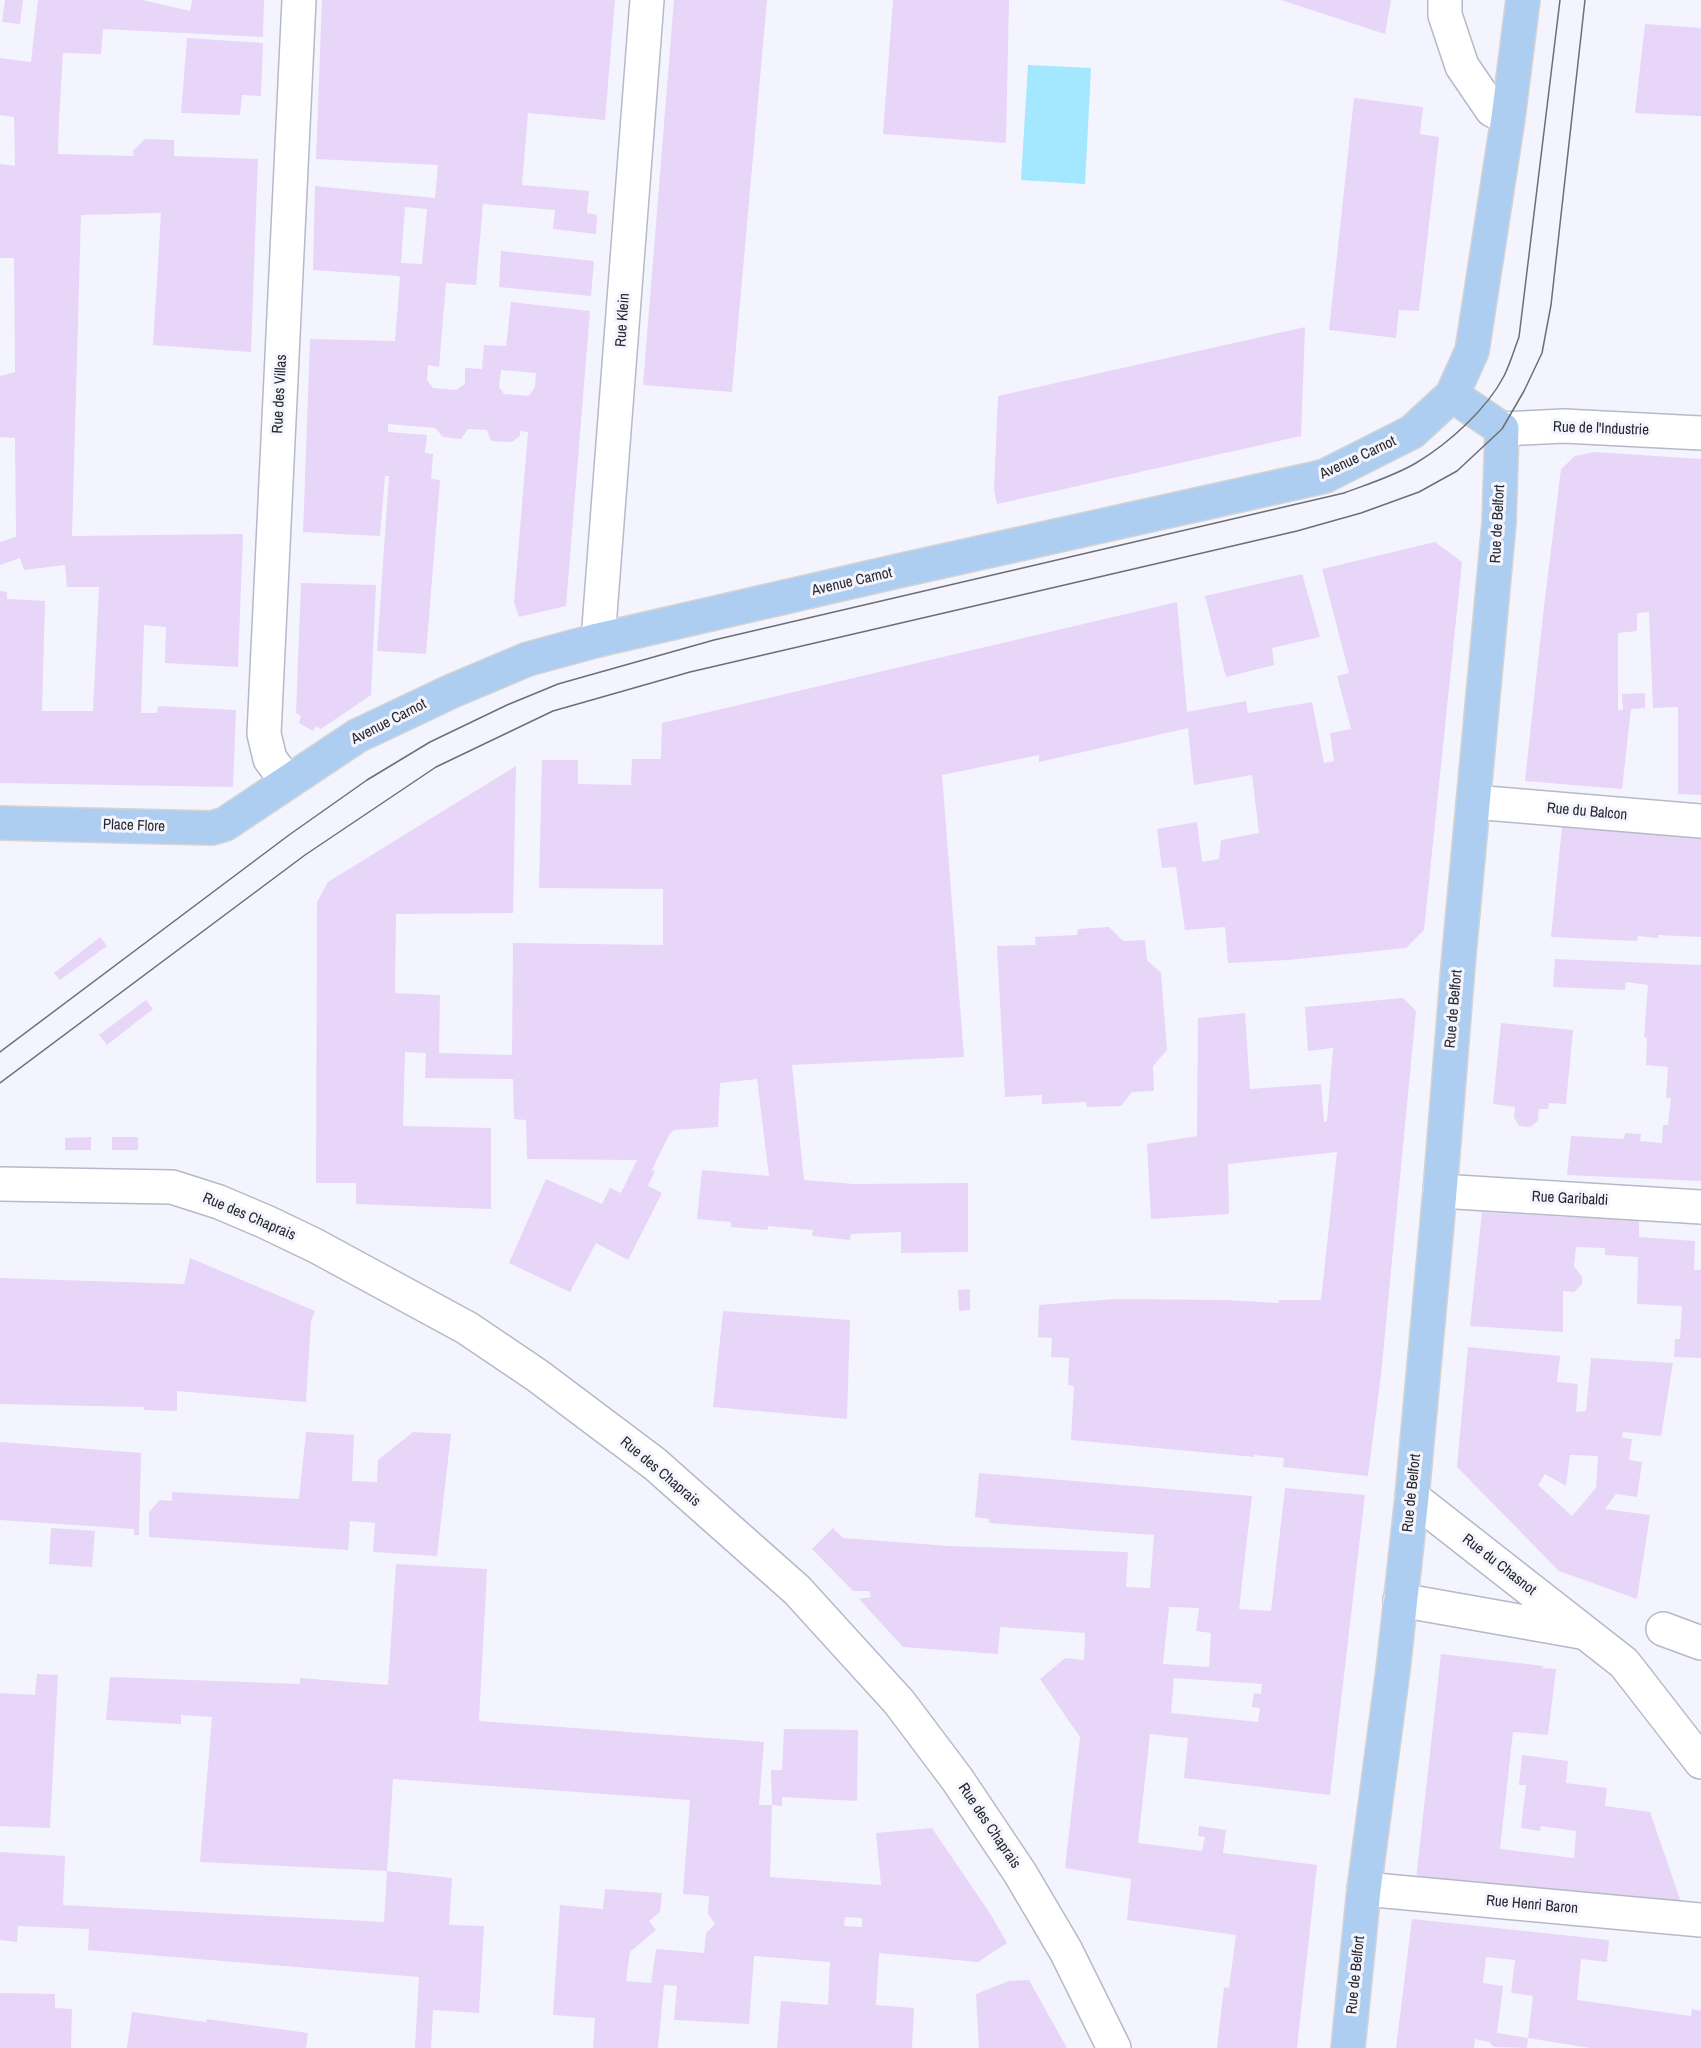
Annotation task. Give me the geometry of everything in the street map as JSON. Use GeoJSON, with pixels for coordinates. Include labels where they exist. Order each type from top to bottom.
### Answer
{"type":"FeatureCollection","features":[{"type":"Feature","properties":{"kind":"main road"},"geometry":{"type":"LineString","coordinates":[[1502,429],[1452,394],[1472,351],[1508,118],[1523,0]]}},
{"type":"Feature","properties":{"kind":"main road","name":"Avenue Carnot"},"geometry":{"type":"LineString","coordinates":[[260,800],[357,736],[452,691],[528,659],[598,640],[1325,476],[1412,432],[1452,394]]}},
{"type":"Feature","properties":{"kind":"main road","name":"Rue de Belfort"},"geometry":{"type":"LineString","coordinates":[[1348,2048],[1364,1889],[1412,1497],[1499,522],[1502,429]]}},
{"type":"Feature","properties":{"kind":"main road","name":"Place Flore"},"geometry":{"type":"LineString","coordinates":[[0,823],[212,828],[225,824],[260,800]]}},
{"type":"Feature","properties":{"kind":"street","name":"Rue des Villas"},"geometry":{"type":"LineString","coordinates":[[287,782],[270,759],[264,734],[299,0]]}},
{"type":"Feature","properties":{"kind":"street","name":"Rue Klein"},"geometry":{"type":"LineString","coordinates":[[598,640],[646,0]]}},
{"type":"Feature","properties":{"kind":"street"},"geometry":{"type":"LineString","coordinates":[[1445,0],[1445,15],[1462,66],[1492,110],[1508,118]]}},
{"type":"Feature","properties":{"kind":"street","name":"Rue de l'Industrie"},"geometry":{"type":"LineString","coordinates":[[1502,429],[1564,426],[1701,433]]}},
{"type":"Feature","properties":{"kind":"street","name":"Rue du Balcon"},"geometry":{"type":"LineString","coordinates":[[1474,802],[1701,821]]}},
{"type":"Feature","properties":{"kind":"street","name":"Rue des Chaprais"},"geometry":{"type":"LineString","coordinates":[[0,1184],[172,1187],[219,1202],[316,1246],[467,1328],[538,1376],[655,1464],[797,1590],[899,1702],[957,1779],[1020,1873],[1066,1951],[1114,2048]]}},
{"type":"Feature","properties":{"kind":"street","name":"Rue Garibaldi"},"geometry":{"type":"LineString","coordinates":[[1440,1191],[1701,1207]]}},
{"type":"Feature","properties":{"kind":"street","name":"Rue du Chasnot"},"geometry":{"type":"LineString","coordinates":[[1412,1497],[1624,1663],[1701,1762]]}},
{"type":"Feature","properties":{"kind":"street","name":"Rue du Chasnot"},"geometry":{"type":"LineString","coordinates":[[1400,1600],[1586,1633]]}},
{"type":"Feature","properties":{"kind":"street"},"geometry":{"type":"LineString","coordinates":[[1663,1629],[1701,1643]]}},
{"type":"Feature","properties":{"kind":"street","name":"Rue Henri Baron"},"geometry":{"type":"LineString","coordinates":[[1364,1889],[1701,1920]]}},
{"type":"Feature","properties":{"kind":"water"},"geometry":{"type":"Polygon","coordinates":[[[1028,65],[1091,68],[1085,184],[1021,180],[1028,65]]]}},
{"type":"Feature","properties":{"kind":"building"},"geometry":{"type":"Polygon","coordinates":[[[5,0],[23,0],[20,24],[2,22],[5,0]]]}},
{"type":"Feature","properties":{"kind":"building"},"geometry":{"type":"Polygon","coordinates":[[[38,0],[142,0],[190,11],[192,0],[264,0],[263,37],[103,29],[101,54],[63,53],[59,119],[58,154],[134,156],[133,151],[145,139],[174,140],[174,156],[258,159],[251,352],[153,345],[161,213],[81,215],[72,536],[243,534],[238,667],[165,663],[166,627],[144,625],[141,713],[157,713],[158,706],[236,710],[233,787],[0,783],[0,591],[7,592],[7,599],[45,601],[42,711],[93,711],[99,587],[67,587],[65,565],[24,570],[20,558],[0,565],[0,542],[16,537],[15,438],[0,437],[0,376],[15,372],[14,258],[0,258],[0,164],[15,166],[14,117],[0,115],[0,58],[31,62],[38,0]]]}},
{"type":"Feature","properties":{"kind":"building"},"geometry":{"type":"Polygon","coordinates":[[[322,0],[615,0],[605,120],[528,113],[522,185],[589,191],[587,213],[597,215],[596,234],[553,229],[555,210],[483,204],[476,285],[446,283],[439,367],[428,365],[427,380],[433,388],[456,390],[465,384],[465,368],[482,369],[484,345],[506,346],[511,302],[590,311],[566,606],[519,617],[514,602],[528,432],[520,431],[520,436],[512,442],[491,441],[487,430],[468,429],[461,439],[443,437],[435,428],[388,424],[388,432],[427,435],[425,453],[433,454],[431,479],[440,480],[426,654],[377,651],[389,476],[385,476],[380,536],[303,532],[310,339],[395,341],[400,278],[399,276],[313,270],[315,186],[435,198],[438,165],[316,159],[322,0]],[[405,207],[401,263],[422,264],[427,209],[405,207]],[[501,370],[499,387],[504,394],[529,396],[535,387],[536,373],[501,370]]]}},
{"type":"Feature","properties":{"kind":"building"},"geometry":{"type":"Polygon","coordinates":[[[674,0],[767,0],[732,392],[643,385],[674,0]]]}},
{"type":"Feature","properties":{"kind":"building"},"geometry":{"type":"Polygon","coordinates":[[[893,0],[1009,0],[1006,143],[883,134],[893,0]]]}},
{"type":"Feature","properties":{"kind":"building"},"geometry":{"type":"Polygon","coordinates":[[[1281,0],[1391,0],[1385,34],[1281,0]]]}},
{"type":"Feature","properties":{"kind":"building"},"geometry":{"type":"Polygon","coordinates":[[[1645,24],[1701,28],[1701,116],[1635,113],[1645,24]]]}},
{"type":"Feature","properties":{"kind":"building"},"geometry":{"type":"Polygon","coordinates":[[[187,38],[263,43],[261,96],[242,95],[240,115],[181,113],[187,38]]]}},
{"type":"Feature","properties":{"kind":"building"},"geometry":{"type":"Polygon","coordinates":[[[1354,98],[1423,107],[1420,134],[1439,137],[1419,311],[1399,310],[1396,338],[1329,330],[1354,98]]]}},
{"type":"Feature","properties":{"kind":"building"},"geometry":{"type":"Polygon","coordinates":[[[501,251],[594,261],[591,296],[499,287],[501,251]]]}},
{"type":"Feature","properties":{"kind":"building"},"geometry":{"type":"Polygon","coordinates":[[[1305,327],[1301,436],[997,504],[994,490],[998,396],[1305,327]]]}},
{"type":"Feature","properties":{"kind":"building"},"geometry":{"type":"Polygon","coordinates":[[[1595,452],[1701,459],[1701,795],[1678,794],[1678,707],[1653,708],[1649,612],[1637,613],[1637,631],[1618,633],[1618,710],[1623,710],[1622,694],[1645,693],[1645,708],[1631,709],[1622,789],[1525,781],[1561,469],[1575,456],[1595,452]]]}},
{"type":"Feature","properties":{"kind":"building"},"geometry":{"type":"Polygon","coordinates":[[[1435,542],[1462,562],[1424,930],[1406,948],[1288,960],[1228,963],[1225,927],[1185,930],[1176,867],[1162,868],[1157,829],[1197,822],[1202,862],[1219,859],[1221,840],[1259,833],[1252,775],[1194,785],[1188,728],[1039,762],[1039,755],[942,775],[964,1057],[792,1065],[804,1180],[854,1184],[968,1183],[968,1252],[901,1253],[901,1232],[851,1234],[850,1240],[812,1236],[813,1230],[768,1226],[768,1230],[731,1227],[731,1222],[697,1219],[702,1170],[769,1176],[757,1079],[720,1083],[718,1127],[674,1130],[669,1135],[652,1170],[655,1171],[648,1186],[662,1193],[628,1260],[596,1243],[570,1292],[509,1263],[546,1179],[602,1204],[610,1188],[621,1193],[637,1160],[527,1159],[526,1120],[514,1119],[513,1079],[425,1078],[426,1053],[405,1052],[403,1126],[491,1128],[491,1209],[356,1204],[356,1183],[316,1183],[317,902],[328,882],[516,766],[513,913],[396,914],[395,993],[440,995],[439,1053],[512,1055],[513,943],[663,945],[663,889],[539,888],[542,760],[578,760],[578,784],[631,785],[632,759],[661,759],[662,723],[1177,602],[1187,712],[1246,701],[1248,713],[1312,702],[1324,763],[1334,761],[1330,733],[1351,729],[1337,676],[1349,673],[1322,569],[1435,542]]]}},
{"type":"Feature","properties":{"kind":"building"},"geometry":{"type":"Polygon","coordinates":[[[1302,574],[1320,637],[1272,648],[1274,665],[1226,677],[1205,596],[1302,574]]]}},
{"type":"Feature","properties":{"kind":"building"},"geometry":{"type":"Polygon","coordinates":[[[301,583],[376,585],[371,695],[321,729],[316,726],[313,731],[299,723],[301,716],[296,713],[301,583]]]}},
{"type":"Feature","properties":{"kind":"building"},"geometry":{"type":"Polygon","coordinates":[[[1562,827],[1701,836],[1701,937],[1638,936],[1637,941],[1551,937],[1562,827]]]}},
{"type":"Feature","properties":{"kind":"building"},"geometry":{"type":"Polygon","coordinates":[[[1109,927],[1123,941],[1145,940],[1147,960],[1161,973],[1167,1050],[1153,1066],[1154,1091],[1132,1092],[1121,1106],[1087,1107],[1086,1102],[1042,1104],[1042,1095],[1005,1097],[997,946],[1036,945],[1035,937],[1077,935],[1078,929],[1109,927]]]}},
{"type":"Feature","properties":{"kind":"building"},"geometry":{"type":"Polygon","coordinates":[[[100,937],[107,946],[60,980],[54,973],[100,937]]]}},
{"type":"Feature","properties":{"kind":"building"},"geometry":{"type":"Polygon","coordinates":[[[1555,959],[1701,965],[1701,1181],[1567,1175],[1571,1136],[1624,1139],[1625,1133],[1641,1134],[1640,1141],[1662,1143],[1663,1125],[1668,1125],[1671,1098],[1666,1098],[1668,1067],[1646,1065],[1647,1038],[1644,1037],[1648,985],[1626,982],[1625,990],[1553,987],[1555,959]]]}},
{"type":"Feature","properties":{"kind":"building"},"geometry":{"type":"Polygon","coordinates":[[[1403,998],[1416,1011],[1381,1375],[1368,1476],[1283,1467],[1284,1458],[1071,1440],[1074,1386],[1068,1385],[1069,1358],[1051,1357],[1052,1338],[1038,1337],[1039,1305],[1116,1299],[1279,1303],[1279,1300],[1321,1300],[1337,1152],[1228,1164],[1229,1214],[1151,1219],[1147,1144],[1197,1136],[1198,1018],[1245,1013],[1250,1089],[1321,1084],[1324,1122],[1327,1121],[1333,1048],[1308,1051],[1305,1007],[1403,998]]]}},
{"type":"Feature","properties":{"kind":"building"},"geometry":{"type":"Polygon","coordinates":[[[146,1000],[153,1009],[107,1045],[99,1035],[146,1000]]]}},
{"type":"Feature","properties":{"kind":"building"},"geometry":{"type":"Polygon","coordinates":[[[1501,1023],[1573,1030],[1566,1104],[1549,1103],[1548,1109],[1539,1109],[1538,1121],[1530,1127],[1519,1126],[1514,1117],[1515,1107],[1493,1104],[1501,1023]]]}},
{"type":"Feature","properties":{"kind":"building"},"geometry":{"type":"Polygon","coordinates":[[[91,1137],[91,1150],[65,1150],[65,1138],[91,1137]]]}},
{"type":"Feature","properties":{"kind":"building"},"geometry":{"type":"Polygon","coordinates":[[[112,1137],[138,1137],[138,1150],[112,1150],[112,1137]]]}},
{"type":"Feature","properties":{"kind":"building"},"geometry":{"type":"Polygon","coordinates":[[[1482,1212],[1639,1221],[1639,1237],[1695,1241],[1694,1270],[1701,1270],[1701,1358],[1674,1357],[1675,1339],[1680,1339],[1682,1306],[1637,1304],[1638,1257],[1605,1255],[1605,1248],[1576,1247],[1574,1266],[1582,1277],[1582,1284],[1574,1292],[1563,1291],[1563,1332],[1470,1326],[1482,1212]]]}},
{"type":"Feature","properties":{"kind":"building"},"geometry":{"type":"Polygon","coordinates":[[[190,1258],[315,1311],[311,1321],[306,1402],[177,1391],[177,1411],[144,1410],[144,1407],[0,1404],[0,1278],[184,1284],[190,1258]]]}},
{"type":"Feature","properties":{"kind":"building"},"geometry":{"type":"Polygon","coordinates":[[[970,1289],[970,1310],[959,1311],[958,1290],[970,1289]]]}},
{"type":"Feature","properties":{"kind":"building"},"geometry":{"type":"Polygon","coordinates":[[[723,1311],[850,1320],[847,1419],[713,1407],[723,1311]]]}},
{"type":"Feature","properties":{"kind":"building"},"geometry":{"type":"Polygon","coordinates":[[[1468,1347],[1560,1356],[1557,1382],[1578,1384],[1576,1412],[1586,1411],[1591,1358],[1673,1363],[1661,1436],[1623,1432],[1622,1438],[1632,1439],[1629,1460],[1642,1462],[1637,1497],[1616,1494],[1605,1509],[1650,1515],[1637,1599],[1559,1571],[1457,1467],[1468,1347]],[[1570,1455],[1566,1486],[1545,1474],[1538,1485],[1572,1516],[1596,1488],[1598,1456],[1570,1455]]]}},
{"type":"Feature","properties":{"kind":"building"},"geometry":{"type":"Polygon","coordinates":[[[306,1432],[354,1435],[352,1481],[377,1482],[378,1460],[413,1432],[451,1434],[437,1556],[373,1552],[375,1523],[350,1521],[348,1550],[149,1537],[149,1512],[160,1500],[172,1501],[172,1492],[299,1499],[306,1432]]]}},
{"type":"Feature","properties":{"kind":"building"},"geometry":{"type":"Polygon","coordinates":[[[0,1442],[141,1453],[139,1535],[134,1535],[134,1529],[0,1520],[0,1442]]]}},
{"type":"Feature","properties":{"kind":"building"},"geometry":{"type":"Polygon","coordinates":[[[979,1473],[1252,1496],[1239,1609],[1271,1611],[1285,1488],[1365,1495],[1330,1795],[1184,1778],[1188,1738],[1150,1734],[1138,1843],[1202,1851],[1205,1837],[1198,1836],[1199,1826],[1226,1830],[1223,1853],[1317,1865],[1297,2048],[1217,2048],[1224,1987],[1229,1988],[1236,1935],[1127,1920],[1131,1879],[1065,1868],[1080,1737],[1040,1679],[1065,1658],[1084,1660],[1085,1633],[1000,1627],[998,1654],[903,1647],[859,1599],[871,1597],[869,1591],[853,1591],[812,1549],[833,1528],[843,1538],[949,1546],[1128,1552],[1126,1587],[1150,1588],[1154,1535],[989,1523],[989,1519],[975,1517],[979,1473]],[[1169,1607],[1163,1664],[1209,1667],[1211,1633],[1196,1631],[1199,1608],[1169,1607]],[[1174,1678],[1171,1713],[1258,1722],[1260,1708],[1252,1707],[1254,1693],[1261,1694],[1262,1684],[1174,1678]]]}},
{"type":"Feature","properties":{"kind":"building"},"geometry":{"type":"Polygon","coordinates":[[[51,1528],[95,1531],[92,1567],[49,1564],[51,1528]]]}},
{"type":"Feature","properties":{"kind":"building"},"geometry":{"type":"Polygon","coordinates":[[[396,1564],[487,1569],[479,1721],[764,1742],[759,1805],[772,1805],[770,1877],[881,1885],[876,1833],[932,1828],[991,1915],[1007,1943],[978,1962],[879,1953],[876,2005],[914,2008],[912,2048],[777,2048],[781,2001],[828,2005],[830,1962],[754,1956],[749,2024],[674,2020],[677,1986],[664,1985],[658,2048],[593,2048],[595,2018],[553,2015],[560,1905],[603,1909],[605,1889],[662,1893],[660,1912],[649,1921],[656,1930],[630,1952],[626,1981],[651,1983],[656,1949],[704,1953],[706,1933],[715,1924],[708,1914],[709,1896],[683,1894],[690,1800],[393,1779],[387,1871],[200,1862],[212,1717],[181,1715],[181,1724],[106,1720],[110,1677],[300,1684],[300,1678],[388,1685],[396,1564]],[[845,1917],[844,1926],[862,1927],[862,1918],[845,1917]]]}},
{"type":"Feature","properties":{"kind":"building"},"geometry":{"type":"Polygon","coordinates":[[[1441,1654],[1556,1669],[1548,1735],[1513,1732],[1500,1849],[1574,1858],[1576,1831],[1541,1826],[1540,1831],[1521,1828],[1526,1785],[1519,1785],[1522,1755],[1568,1761],[1566,1783],[1607,1788],[1605,1806],[1650,1812],[1682,1905],[1416,1879],[1441,1654]]]}},
{"type":"Feature","properties":{"kind":"building"},"geometry":{"type":"Polygon","coordinates":[[[37,1674],[58,1675],[50,1828],[0,1826],[0,1693],[35,1695],[37,1674]]]}},
{"type":"Feature","properties":{"kind":"building"},"geometry":{"type":"Polygon","coordinates":[[[784,1729],[858,1730],[857,1801],[782,1797],[782,1806],[772,1805],[771,1770],[782,1770],[784,1729]]]}},
{"type":"Feature","properties":{"kind":"building"},"geometry":{"type":"Polygon","coordinates":[[[0,1852],[65,1856],[63,1905],[384,1922],[387,1871],[452,1878],[449,1925],[484,1926],[479,2013],[433,2010],[431,2048],[415,2048],[419,1977],[88,1950],[89,1929],[18,1926],[17,1942],[0,1940],[0,1852]]]}},
{"type":"Feature","properties":{"kind":"building"},"geometry":{"type":"Polygon","coordinates":[[[1412,1919],[1609,1940],[1607,1962],[1581,1959],[1577,2000],[1691,2016],[1692,2009],[1701,2011],[1701,2048],[1590,2048],[1528,2038],[1527,2048],[1494,2047],[1489,2042],[1475,2039],[1474,2048],[1396,2048],[1412,1919]],[[1486,1957],[1483,1983],[1503,1986],[1497,2033],[1528,2038],[1533,1996],[1511,1993],[1515,1960],[1486,1957]]]}},
{"type":"Feature","properties":{"kind":"building"},"geometry":{"type":"Polygon","coordinates":[[[1029,1980],[1067,2048],[979,2048],[976,1994],[1009,1981],[1029,1980]]]}},
{"type":"Feature","properties":{"kind":"building"},"geometry":{"type":"Polygon","coordinates":[[[0,1993],[55,1994],[55,2008],[72,2009],[71,2048],[0,2048],[0,1993]]]}},
{"type":"Feature","properties":{"kind":"building"},"geometry":{"type":"Polygon","coordinates":[[[132,2012],[206,2022],[207,2019],[308,2033],[306,2048],[127,2048],[132,2012]]]}},
{"type":"Feature","properties":{"kind":"tram line"},"geometry":{"type":"LineString","coordinates":[[0,1052],[289,835],[367,780],[430,742],[507,705],[558,684],[714,640],[1344,493],[1399,472],[1428,455],[1466,425],[1488,401],[1504,376],[1519,337],[1560,0]]}},
{"type":"Feature","properties":{"kind":"tram line"},"geometry":{"type":"LineString","coordinates":[[0,1083],[305,855],[436,767],[553,711],[690,672],[1297,531],[1361,513],[1419,492],[1457,471],[1502,429],[1542,353],[1551,305],[1585,0]]}}]}
